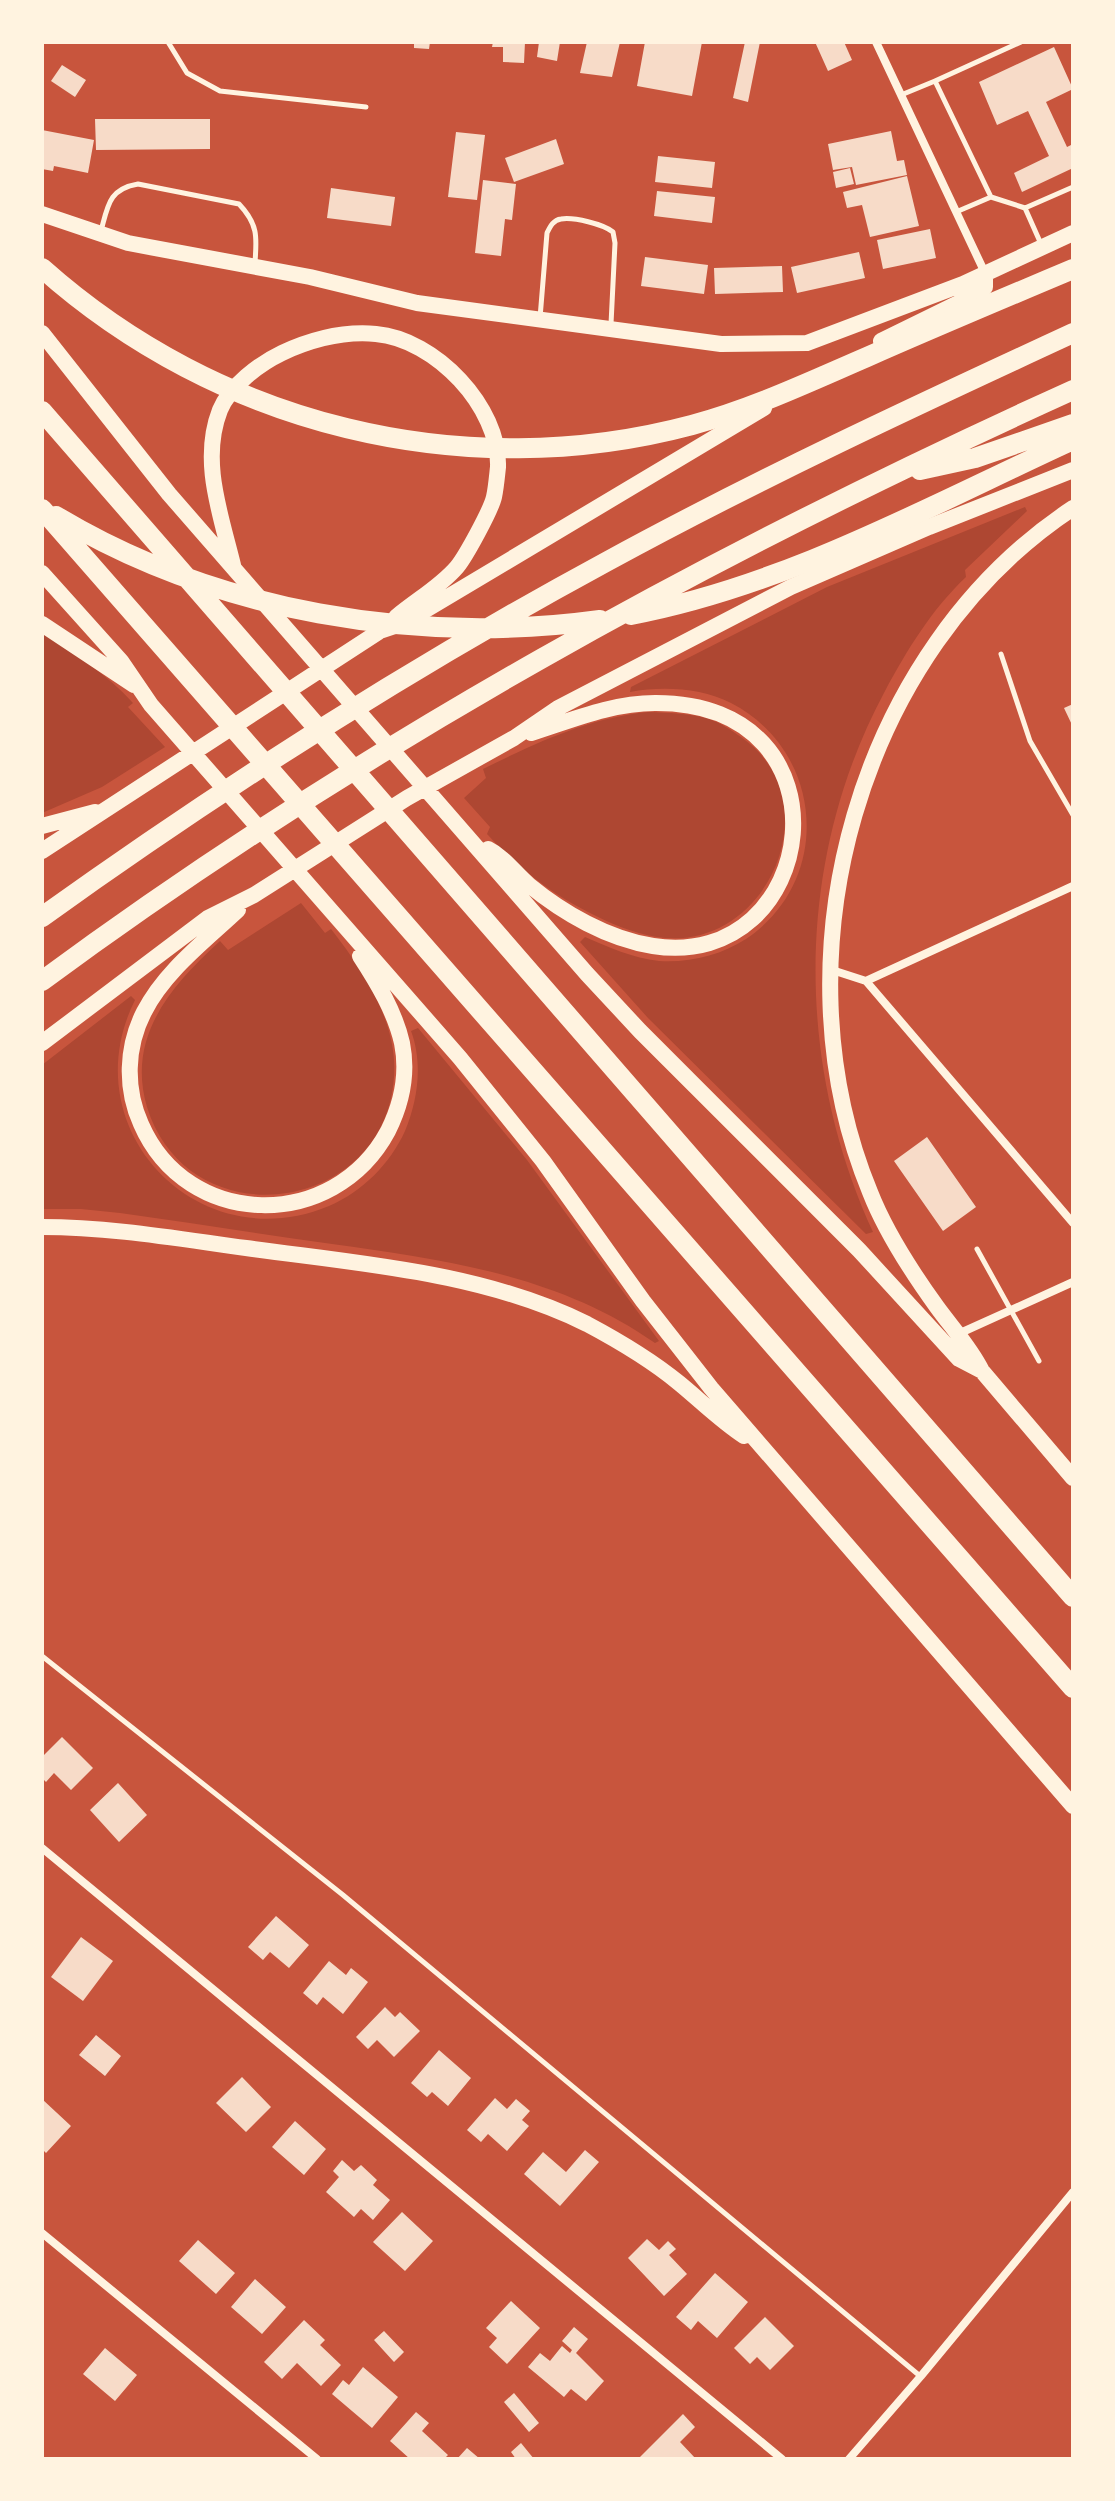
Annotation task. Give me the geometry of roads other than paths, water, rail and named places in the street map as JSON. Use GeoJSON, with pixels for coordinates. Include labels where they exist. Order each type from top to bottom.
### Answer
{"type":"FeatureCollection","features":[{"type":"Feature","properties":{"kind":"highway"},"geometry":{"type":"LineString","coordinates":[[42,268],[100,315],[145,345],[194,373],[261,402],[321,422],[384,437],[439,445],[513,449],[623,439],[726,415],[790,391],[1073,269]]}},
{"type":"Feature","properties":{"kind":"highway"},"geometry":{"type":"LineString","coordinates":[[42,917],[283,753],[523,608],[805,459],[1073,333]]}},
{"type":"Feature","properties":{"kind":"highway"},"geometry":{"type":"LineString","coordinates":[[42,981],[225,853],[422,727],[638,604],[885,478],[1073,390]]}},
{"type":"Feature","properties":{"kind":"highway"},"geometry":{"type":"LineString","coordinates":[[42,399],[65,437]]}},
{"type":"Feature","properties":{"kind":"highway"},"geometry":{"type":"LineString","coordinates":[[42,411],[1073,1597]]}},
{"type":"Feature","properties":{"kind":"highway"},"geometry":{"type":"LineString","coordinates":[[885,478],[975,458],[1073,424]]}},
{"type":"Feature","properties":{"kind":"highway"},"geometry":{"type":"LineString","coordinates":[[42,508],[148,561],[218,587],[271,602],[395,624],[480,628],[535,626],[647,612],[763,580],[850,544],[1073,440]]}},
{"type":"Feature","properties":{"kind":"highway"},"geometry":{"type":"LineString","coordinates":[[42,508],[1073,1688]]}},
{"type":"Feature","properties":{"kind":"main road"},"geometry":{"type":"LineString","coordinates":[[42,214],[100,235],[171,252],[310,277],[417,303],[721,344],[807,343],[985,274],[1073,233]]}},
{"type":"Feature","properties":{"kind":"main road"},"geometry":{"type":"LineString","coordinates":[[380,631],[404,623],[831,369],[981,292],[985,287],[985,274]]}},
{"type":"Feature","properties":{"kind":"main road"},"geometry":{"type":"LineString","coordinates":[[42,333],[131,449],[234,570],[640,1031],[859,1250],[959,1359],[982,1371]]}},
{"type":"Feature","properties":{"kind":"main road"},"geometry":{"type":"LineString","coordinates":[[42,851],[380,631],[459,564],[494,500],[498,464],[491,430],[480,407],[439,360],[411,342],[376,334],[346,335],[307,342],[271,358],[241,381],[221,408],[213,441],[212,476],[234,570]]}},
{"type":"Feature","properties":{"kind":"main road"},"geometry":{"type":"LineString","coordinates":[[42,1043],[208,918],[254,895],[407,798],[514,738],[597,686],[791,587],[1073,470]]}},
{"type":"Feature","properties":{"kind":"main road"},"geometry":{"type":"LineString","coordinates":[[1073,508],[1019,550],[974,595],[931,652],[894,716],[866,782],[846,843],[837,881],[831,970],[838,1076],[847,1123],[864,1177],[885,1226],[904,1258],[971,1349],[982,1371],[1073,1478]]}},
{"type":"Feature","properties":{"kind":"main road"},"geometry":{"type":"LineString","coordinates":[[42,573],[121,661],[151,705],[510,1118],[664,1329],[760,1447],[1073,1806]]}},
{"type":"Feature","properties":{"kind":"main road"},"geometry":{"type":"LineString","coordinates":[[42,624],[136,686]]}},
{"type":"Feature","properties":{"kind":"main road"},"geometry":{"type":"LineString","coordinates":[[469,838],[496,853],[531,887],[571,914],[619,936],[661,947],[699,944],[735,929],[764,905],[784,874],[794,829],[787,786],[765,747],[727,717],[688,705],[634,704],[581,716],[514,738]]}},
{"type":"Feature","properties":{"kind":"main road"},"geometry":{"type":"LineString","coordinates":[[42,826],[104,810]]}},
{"type":"Feature","properties":{"kind":"main road"},"geometry":{"type":"LineString","coordinates":[[254,895],[196,949],[151,1000],[135,1034],[130,1059],[133,1103],[155,1150],[183,1179],[219,1198],[242,1204],[283,1205],[324,1192],[349,1178],[365,1163],[389,1128],[403,1090],[405,1070],[402,1046],[393,1016],[355,948],[351,934]]}},
{"type":"Feature","properties":{"kind":"main road"},"geometry":{"type":"LineString","coordinates":[[42,1227],[107,1230],[281,1253],[426,1274],[508,1292],[584,1323],[623,1344],[670,1376],[730,1427],[760,1447]]}},
{"type":"Feature","properties":{"kind":"street"},"geometry":{"type":"LineString","coordinates":[[876,42],[985,274]]}},
{"type":"Feature","properties":{"kind":"street"},"geometry":{"type":"LineString","coordinates":[[866,981],[1073,886]]}},
{"type":"Feature","properties":{"kind":"street"},"geometry":{"type":"LineString","coordinates":[[831,970],[866,981],[1073,1223]]}},
{"type":"Feature","properties":{"kind":"street"},"geometry":{"type":"LineString","coordinates":[[958,1334],[1073,1282]]}},
{"type":"Feature","properties":{"kind":"street"},"geometry":{"type":"LineString","coordinates":[[42,1848],[782,2459]]}},
{"type":"Feature","properties":{"kind":"street"},"geometry":{"type":"LineString","coordinates":[[849,2459],[1073,2192]]}},
{"type":"Feature","properties":{"kind":"street"},"geometry":{"type":"LineString","coordinates":[[42,2233],[317,2459]]}},
{"type":"Feature","properties":{"kind":"lane"},"geometry":{"type":"LineString","coordinates":[[168,42],[187,73],[220,91],[366,107]]}},
{"type":"Feature","properties":{"kind":"lane"},"geometry":{"type":"LineString","coordinates":[[901,95],[1021,42]]}},
{"type":"Feature","properties":{"kind":"lane"},"geometry":{"type":"LineString","coordinates":[[935,81],[991,197]]}},
{"type":"Feature","properties":{"kind":"lane"},"geometry":{"type":"LineString","coordinates":[[100,235],[108,201],[124,186],[138,184],[239,204],[249,214],[257,234],[254,267]]}},
{"type":"Feature","properties":{"kind":"lane"},"geometry":{"type":"LineString","coordinates":[[955,212],[991,197],[1025,208],[1073,187]]}},
{"type":"Feature","properties":{"kind":"lane"},"geometry":{"type":"LineString","coordinates":[[1025,208],[1042,247]]}},
{"type":"Feature","properties":{"kind":"lane"},"geometry":{"type":"LineString","coordinates":[[540,319],[547,233],[552,223],[560,219],[604,225],[613,232],[610,329]]}},
{"type":"Feature","properties":{"kind":"lane"},"geometry":{"type":"LineString","coordinates":[[1001,654],[1030,741],[1073,815]]}},
{"type":"Feature","properties":{"kind":"lane"},"geometry":{"type":"LineString","coordinates":[[977,1249],[1039,1361]]}},
{"type":"Feature","properties":{"kind":"lane"},"geometry":{"type":"LineString","coordinates":[[42,1656],[343,1895],[921,2376]]}}]}
